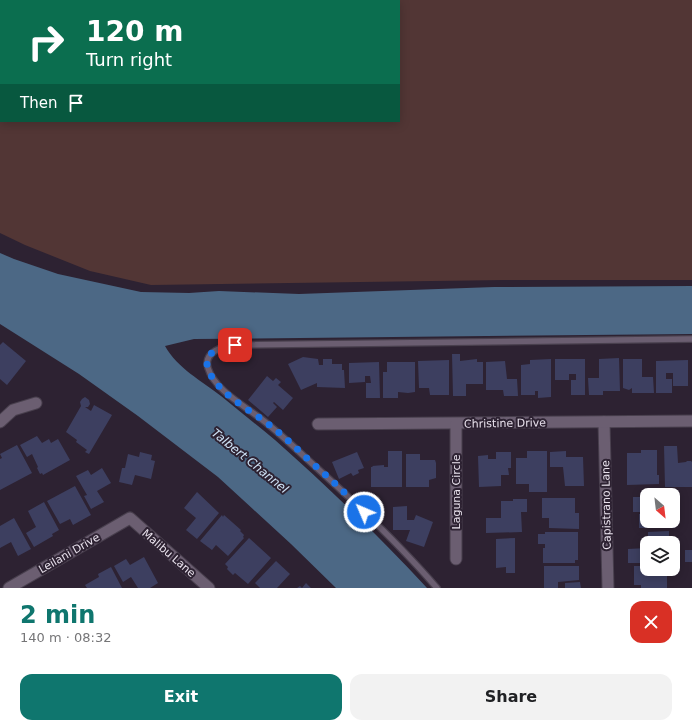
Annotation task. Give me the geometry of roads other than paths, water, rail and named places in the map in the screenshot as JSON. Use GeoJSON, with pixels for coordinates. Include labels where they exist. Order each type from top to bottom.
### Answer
{"type":"FeatureCollection","features":[{"type":"Feature","properties":{"kind":"street"},"geometry":{"type":"LineString","coordinates":[[0,422],[13,410],[36,403]]}},
{"type":"Feature","properties":{"kind":"street","name":"Capistrano Lane"},"geometry":{"type":"LineString","coordinates":[[604,422],[608,588]]}},
{"type":"Feature","properties":{"kind":"street","name":"Christine Drive"},"geometry":{"type":"LineString","coordinates":[[318,424],[692,422]]}},
{"type":"Feature","properties":{"kind":"street","name":"Laguna Circle"},"geometry":{"type":"LineString","coordinates":[[456,424],[456,559]]}},
{"type":"Feature","properties":{"kind":"street","name":"Leilani Drive"},"geometry":{"type":"LineString","coordinates":[[9,588],[130,518]]}},
{"type":"Feature","properties":{"kind":"street","name":"Malibu Lane"},"geometry":{"type":"LineString","coordinates":[[130,518],[208,588]]}},
{"type":"Feature","properties":{"kind":"lane"},"geometry":{"type":"LineString","coordinates":[[437,588],[354,501],[272,427],[225,392],[212,378],[207,367],[208,357],[215,350],[225,346],[235,345],[692,339]]}},
{"type":"Feature","properties":{"kind":"water","name":"Talbert Channel"},"geometry":{"type":"Polygon","coordinates":[[[0,253],[58,274],[141,292],[189,293],[219,291],[299,294],[494,287],[692,286],[692,334],[194,339],[165,346],[183,368],[268,434],[353,512],[427,588],[336,588],[291,544],[218,477],[138,416],[79,374],[0,324],[0,253]]]}}]}
